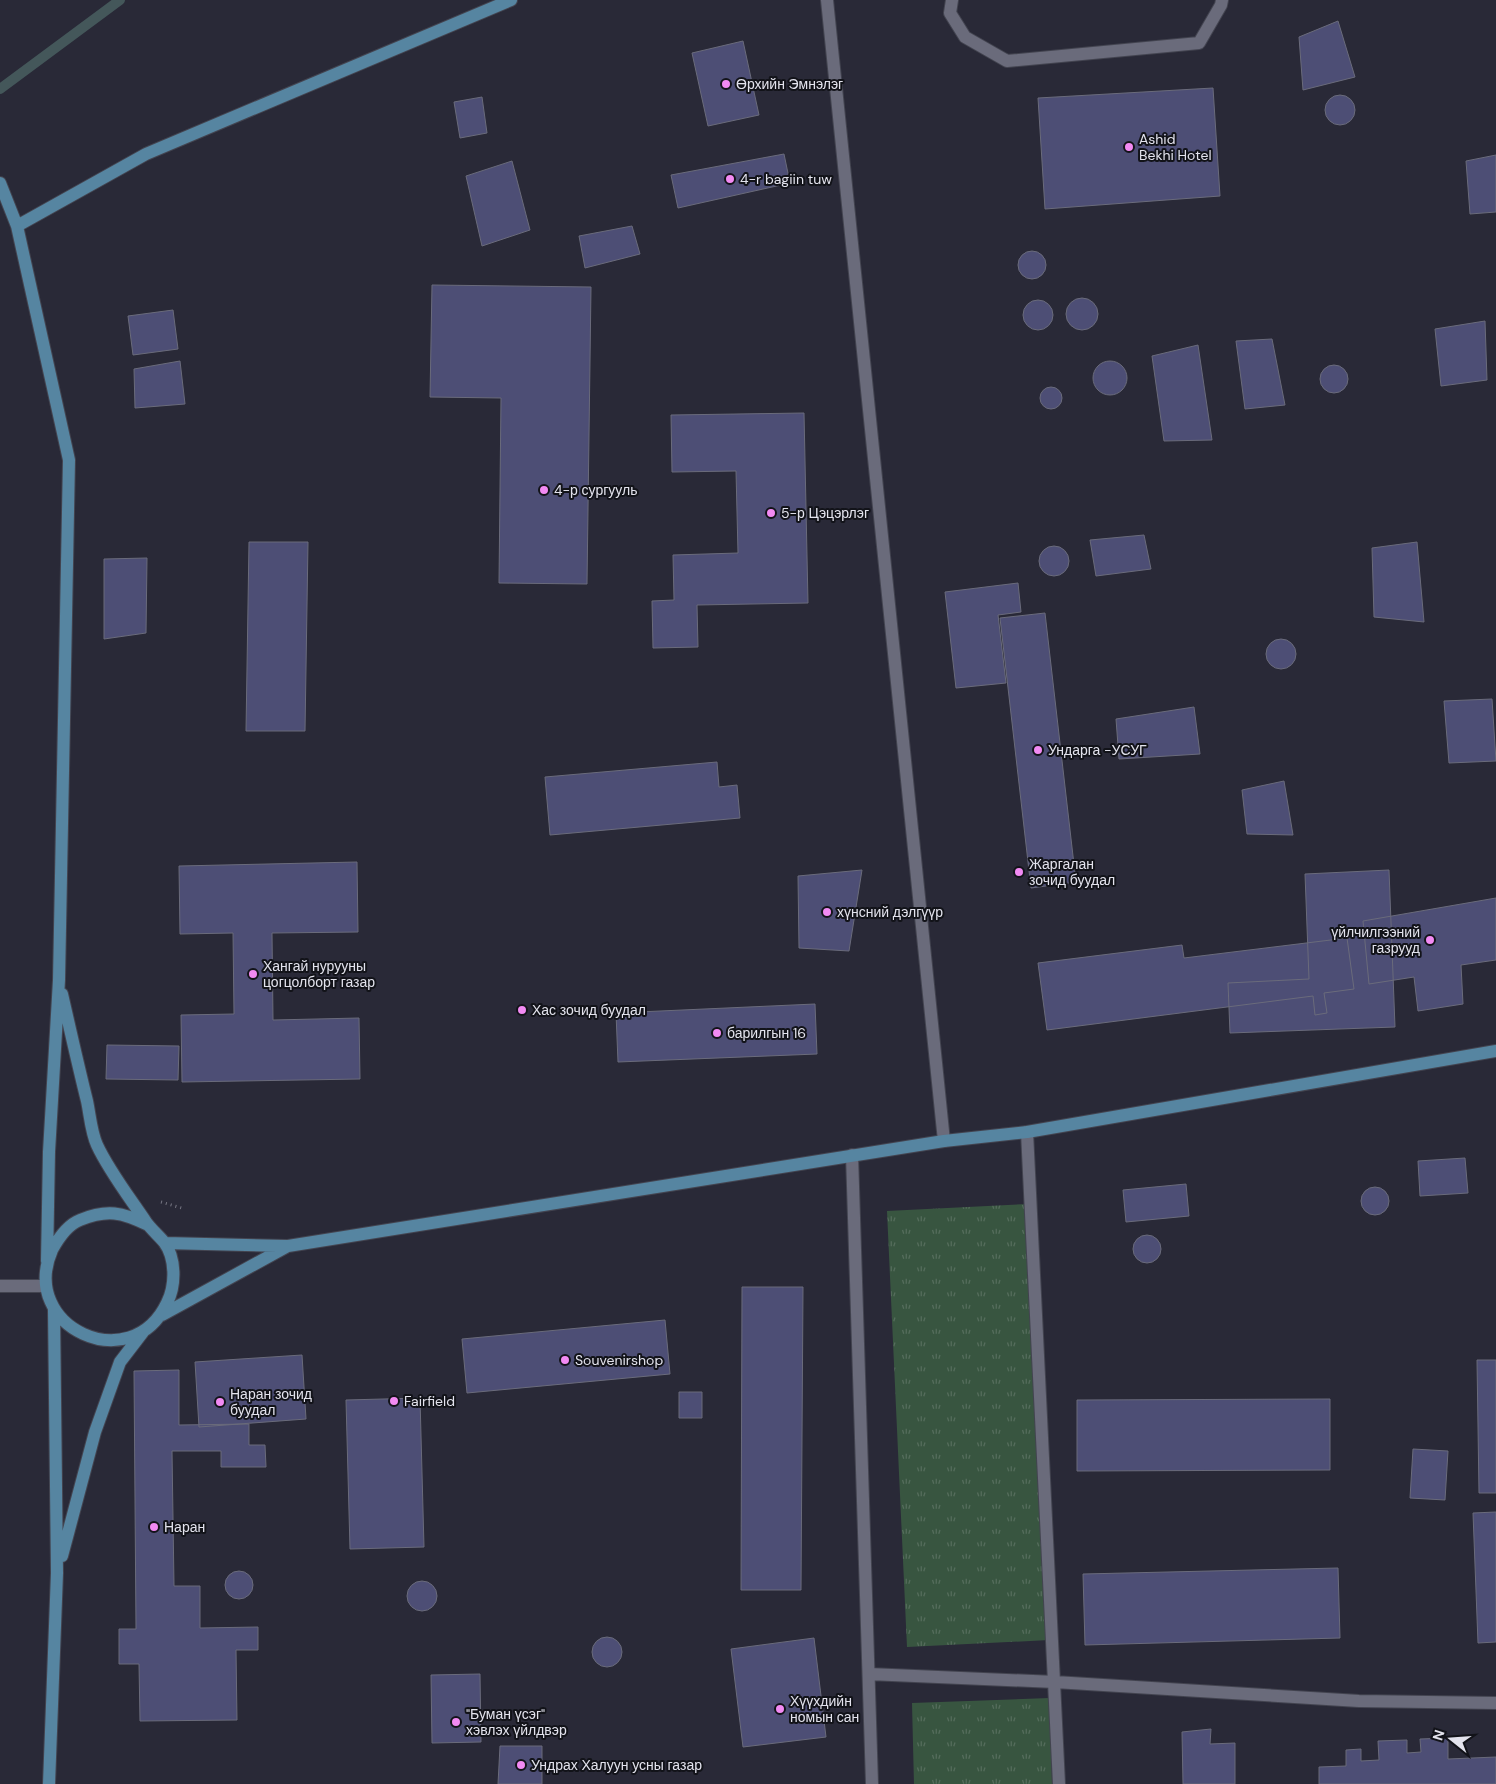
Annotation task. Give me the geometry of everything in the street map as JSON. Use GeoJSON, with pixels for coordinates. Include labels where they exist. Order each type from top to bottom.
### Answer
{"type":"FeatureCollection","features":[{"type":"Feature","properties":{"kind":"street"},"geometry":{"type":"LineString","coordinates":[[17,226],[146,154],[511,0]]}},
{"type":"Feature","properties":{"kind":"street"},"geometry":{"type":"LineString","coordinates":[[826,0],[944,1141]]}},
{"type":"Feature","properties":{"kind":"street"},"geometry":{"type":"LineString","coordinates":[[952,0],[950,13],[965,37],[1007,61],[1200,43],[1222,0]]}},
{"type":"Feature","properties":{"kind":"street"},"geometry":{"type":"LineString","coordinates":[[0,183],[17,226],[69,460],[59,980],[49,1152],[46,1286],[54,1310],[57,1573],[49,1784]]}},
{"type":"Feature","properties":{"kind":"street"},"geometry":{"type":"LineString","coordinates":[[59,980],[97,1144],[148,1225],[165,1243],[173,1267],[172,1292],[162,1315]]}},
{"type":"Feature","properties":{"kind":"street"},"geometry":{"type":"LineString","coordinates":[[165,1243],[288,1246],[852,1155],[944,1141],[1027,1132],[1496,1051]]}},
{"type":"Feature","properties":{"kind":"street"},"geometry":{"type":"LineString","coordinates":[[1027,1132],[1059,1784]]}},
{"type":"Feature","properties":{"kind":"street"},"geometry":{"type":"LineString","coordinates":[[852,1155],[872,1784]]}},
{"type":"Feature","properties":{"kind":"street"},"geometry":{"type":"LineString","coordinates":[[47,1261],[58,1238],[76,1221],[100,1213],[125,1214],[148,1225]]}},
{"type":"Feature","properties":{"kind":"street"},"geometry":{"type":"LineString","coordinates":[[57,1573],[95,1432],[120,1362],[143,1332],[162,1315],[288,1246]]}},
{"type":"Feature","properties":{"kind":"street"},"geometry":{"type":"LineString","coordinates":[[0,1286],[46,1286]]}},
{"type":"Feature","properties":{"kind":"street"},"geometry":{"type":"LineString","coordinates":[[54,1310],[71,1329],[94,1339],[119,1340],[143,1332]]}},
{"type":"Feature","properties":{"kind":"street"},"geometry":{"type":"LineString","coordinates":[[869,1674],[1055,1682],[1358,1701],[1496,1703]]}},
{"type":"Feature","properties":{"kind":"green space"},"geometry":{"type":"Polygon","coordinates":[[[1028,1204],[1049,1640],[907,1647],[887,1211],[1028,1204]]]}},
{"type":"Feature","properties":{"kind":"green space"},"geometry":{"type":"Polygon","coordinates":[[[1050,1698],[1052,1784],[914,1784],[912,1703],[1050,1698]]]}},
{"type":"Feature","properties":{"kind":"building"},"geometry":{"type":"Polygon","coordinates":[[[1338,21],[1355,77],[1303,90],[1299,37],[1338,21]]]}},
{"type":"Feature","properties":{"kind":"building","name":"Өрхийн Эмнэлэг"},"geometry":{"type":"Polygon","coordinates":[[[743,41],[759,115],[708,126],[692,53],[743,41]]]}},
{"type":"Feature","properties":{"kind":"building","name":"Ashid Bekhi Hotel"},"geometry":{"type":"Polygon","coordinates":[[[1213,88],[1220,196],[1045,209],[1038,98],[1213,88]]]}},
{"type":"Feature","properties":{"kind":"building"},"geometry":{"type":"Polygon","coordinates":[[[1340,95],[1350,100],[1355,110],[1350,120],[1340,125],[1330,120],[1325,110],[1330,100],[1340,95]]]}},
{"type":"Feature","properties":{"kind":"building"},"geometry":{"type":"Polygon","coordinates":[[[482,97],[487,133],[460,138],[454,102],[482,97]]]}},
{"type":"Feature","properties":{"kind":"building","name":"4-r bagiin tuw"},"geometry":{"type":"Polygon","coordinates":[[[784,154],[790,183],[678,208],[671,175],[784,154]]]}},
{"type":"Feature","properties":{"kind":"building"},"geometry":{"type":"Polygon","coordinates":[[[1496,155],[1496,212],[1470,214],[1466,161],[1496,155]]]}},
{"type":"Feature","properties":{"kind":"building"},"geometry":{"type":"Polygon","coordinates":[[[512,161],[530,230],[482,246],[466,176],[512,161]]]}},
{"type":"Feature","properties":{"kind":"building"},"geometry":{"type":"Polygon","coordinates":[[[632,226],[640,254],[585,268],[579,236],[632,226]]]}},
{"type":"Feature","properties":{"kind":"building"},"geometry":{"type":"Polygon","coordinates":[[[1032,251],[1042,255],[1046,265],[1042,275],[1032,279],[1022,275],[1018,265],[1022,255],[1032,251]]]}},
{"type":"Feature","properties":{"kind":"building","name":"4-р сургууль"},"geometry":{"type":"Polygon","coordinates":[[[432,285],[591,287],[587,584],[499,583],[501,398],[430,397],[432,285]]]}},
{"type":"Feature","properties":{"kind":"building"},"geometry":{"type":"Polygon","coordinates":[[[1082,298],[1088,299],[1093,303],[1097,308],[1097,320],[1093,325],[1088,329],[1082,330],[1076,329],[1071,325],[1067,320],[1066,314],[1067,308],[1071,303],[1076,299],[1082,298]]]}},
{"type":"Feature","properties":{"kind":"building"},"geometry":{"type":"Polygon","coordinates":[[[1038,300],[1049,304],[1053,315],[1049,326],[1038,330],[1027,326],[1023,315],[1027,304],[1038,300]]]}},
{"type":"Feature","properties":{"kind":"building"},"geometry":{"type":"Polygon","coordinates":[[[173,310],[178,349],[133,355],[128,316],[173,310]]]}},
{"type":"Feature","properties":{"kind":"building"},"geometry":{"type":"Polygon","coordinates":[[[1485,321],[1487,380],[1441,386],[1435,329],[1485,321]]]}},
{"type":"Feature","properties":{"kind":"building"},"geometry":{"type":"Polygon","coordinates":[[[1272,339],[1285,405],[1245,409],[1236,341],[1272,339]]]}},
{"type":"Feature","properties":{"kind":"building"},"geometry":{"type":"Polygon","coordinates":[[[1198,345],[1212,440],[1164,441],[1152,356],[1198,345]]]}},
{"type":"Feature","properties":{"kind":"building"},"geometry":{"type":"Polygon","coordinates":[[[180,361],[185,404],[135,408],[134,369],[180,361]]]}},
{"type":"Feature","properties":{"kind":"building"},"geometry":{"type":"Polygon","coordinates":[[[1110,361],[1122,366],[1127,378],[1122,390],[1110,395],[1098,390],[1093,378],[1098,366],[1110,361]]]}},
{"type":"Feature","properties":{"kind":"building"},"geometry":{"type":"Polygon","coordinates":[[[1334,365],[1344,369],[1348,379],[1344,389],[1334,393],[1324,389],[1320,379],[1324,369],[1334,365]]]}},
{"type":"Feature","properties":{"kind":"building"},"geometry":{"type":"Polygon","coordinates":[[[1051,387],[1059,390],[1062,398],[1059,406],[1051,409],[1043,406],[1040,398],[1043,390],[1051,387]]]}},
{"type":"Feature","properties":{"kind":"building","name":"5-р Цэцэрлэг"},"geometry":{"type":"Polygon","coordinates":[[[804,413],[808,603],[697,605],[698,647],[653,648],[652,601],[674,600],[673,555],[738,553],[736,471],[672,472],[671,415],[804,413]]]}},
{"type":"Feature","properties":{"kind":"building"},"geometry":{"type":"Polygon","coordinates":[[[1144,535],[1151,569],[1096,576],[1090,540],[1144,535]]]}},
{"type":"Feature","properties":{"kind":"building"},"geometry":{"type":"Polygon","coordinates":[[[249,542],[308,542],[305,731],[246,731],[249,542]]]}},
{"type":"Feature","properties":{"kind":"building"},"geometry":{"type":"Polygon","coordinates":[[[1417,542],[1424,622],[1374,617],[1372,548],[1417,542]]]}},
{"type":"Feature","properties":{"kind":"building"},"geometry":{"type":"Polygon","coordinates":[[[1054,546],[1065,550],[1069,561],[1065,572],[1054,576],[1043,572],[1039,561],[1043,550],[1054,546]]]}},
{"type":"Feature","properties":{"kind":"building"},"geometry":{"type":"Polygon","coordinates":[[[147,558],[146,633],[104,639],[104,559],[147,558]]]}},
{"type":"Feature","properties":{"kind":"building"},"geometry":{"type":"Polygon","coordinates":[[[1018,583],[1021,612],[998,615],[1006,683],[956,688],[945,592],[1018,583]]]}},
{"type":"Feature","properties":{"kind":"building","name":"Ундарга -УСУГ"},"geometry":{"type":"Polygon","coordinates":[[[1045,613],[1076,882],[1031,888],[1000,618],[1045,613]]]}},
{"type":"Feature","properties":{"kind":"building"},"geometry":{"type":"Polygon","coordinates":[[[1281,639],[1287,640],[1295,648],[1295,660],[1287,668],[1281,669],[1275,668],[1267,660],[1266,654],[1267,648],[1275,640],[1281,639]]]}},
{"type":"Feature","properties":{"kind":"building"},"geometry":{"type":"Polygon","coordinates":[[[1492,699],[1496,761],[1449,763],[1444,701],[1492,699]]]}},
{"type":"Feature","properties":{"kind":"building"},"geometry":{"type":"Polygon","coordinates":[[[1194,707],[1200,754],[1119,759],[1116,719],[1194,707]]]}},
{"type":"Feature","properties":{"kind":"building"},"geometry":{"type":"Polygon","coordinates":[[[717,762],[719,787],[737,785],[740,818],[550,835],[545,777],[717,762]]]}},
{"type":"Feature","properties":{"kind":"building"},"geometry":{"type":"Polygon","coordinates":[[[1284,781],[1293,835],[1247,834],[1242,790],[1284,781]]]}},
{"type":"Feature","properties":{"kind":"building","name":"Хангай нурууны цогцолборт газар"},"geometry":{"type":"Polygon","coordinates":[[[357,862],[358,932],[272,933],[273,1020],[359,1018],[360,1079],[182,1082],[181,1015],[234,1014],[233,933],[180,934],[179,866],[357,862]]]}},
{"type":"Feature","properties":{"kind":"building","name":"хүнсний дэлгүүр"},"geometry":{"type":"Polygon","coordinates":[[[862,870],[849,951],[799,948],[798,876],[862,870]]]}},
{"type":"Feature","properties":{"kind":"building"},"geometry":{"type":"Polygon","coordinates":[[[1389,870],[1395,1027],[1230,1033],[1228,983],[1309,979],[1305,874],[1389,870]]]}},
{"type":"Feature","properties":{"kind":"building","name":"үйлчилгээний газрууд"},"geometry":{"type":"Polygon","coordinates":[[[1496,898],[1496,960],[1461,965],[1463,1004],[1418,1011],[1414,977],[1369,984],[1363,921],[1496,898]]]}},
{"type":"Feature","properties":{"kind":"building"},"geometry":{"type":"Polygon","coordinates":[[[1347,938],[1354,989],[1324,993],[1327,1013],[1315,1015],[1313,996],[1047,1030],[1038,963],[1182,945],[1184,958],[1347,938]]]}},
{"type":"Feature","properties":{"kind":"building","name":"барилгын 16"},"geometry":{"type":"Polygon","coordinates":[[[815,1004],[817,1054],[618,1062],[616,1013],[815,1004]]]}},
{"type":"Feature","properties":{"kind":"building"},"geometry":{"type":"Polygon","coordinates":[[[107,1045],[179,1046],[178,1080],[106,1079],[107,1045]]]}},
{"type":"Feature","properties":{"kind":"building"},"geometry":{"type":"Polygon","coordinates":[[[1465,1158],[1468,1193],[1420,1196],[1418,1161],[1465,1158]]]}},
{"type":"Feature","properties":{"kind":"building"},"geometry":{"type":"Polygon","coordinates":[[[1186,1184],[1189,1216],[1126,1222],[1123,1190],[1186,1184]]]}},
{"type":"Feature","properties":{"kind":"building"},"geometry":{"type":"Polygon","coordinates":[[[1375,1187],[1385,1191],[1389,1201],[1385,1211],[1375,1215],[1365,1211],[1361,1201],[1365,1191],[1375,1187]]]}},
{"type":"Feature","properties":{"kind":"building"},"geometry":{"type":"Polygon","coordinates":[[[1147,1235],[1157,1239],[1161,1249],[1157,1259],[1147,1263],[1137,1259],[1133,1249],[1137,1239],[1147,1235]]]}},
{"type":"Feature","properties":{"kind":"building"},"geometry":{"type":"Polygon","coordinates":[[[742,1287],[803,1287],[801,1590],[741,1590],[742,1287]]]}},
{"type":"Feature","properties":{"kind":"building"},"geometry":{"type":"Polygon","coordinates":[[[665,1320],[670,1374],[467,1393],[462,1339],[665,1320]]]}},
{"type":"Feature","properties":{"kind":"building"},"geometry":{"type":"Polygon","coordinates":[[[302,1355],[306,1419],[199,1427],[195,1362],[302,1355]]]}},
{"type":"Feature","properties":{"kind":"building"},"geometry":{"type":"Polygon","coordinates":[[[1477,1360],[1496,1360],[1496,1493],[1479,1493],[1477,1360]]]}},
{"type":"Feature","properties":{"kind":"building","name":"Наран"},"geometry":{"type":"Polygon","coordinates":[[[179,1370],[179,1425],[249,1424],[249,1445],[265,1445],[266,1467],[221,1467],[221,1451],[172,1451],[174,1586],[200,1586],[200,1628],[258,1627],[258,1650],[236,1650],[237,1720],[140,1721],[139,1664],[119,1664],[119,1629],[136,1629],[134,1371],[179,1370]]]}},
{"type":"Feature","properties":{"kind":"building"},"geometry":{"type":"Polygon","coordinates":[[[679,1392],[702,1392],[702,1418],[679,1418],[679,1392]]]}},
{"type":"Feature","properties":{"kind":"building"},"geometry":{"type":"Polygon","coordinates":[[[420,1398],[424,1547],[350,1549],[346,1400],[420,1398]]]}},
{"type":"Feature","properties":{"kind":"building"},"geometry":{"type":"Polygon","coordinates":[[[1330,1399],[1330,1470],[1077,1471],[1077,1400],[1330,1399]]]}},
{"type":"Feature","properties":{"kind":"building"},"geometry":{"type":"Polygon","coordinates":[[[1413,1449],[1448,1451],[1445,1500],[1410,1498],[1413,1449]]]}},
{"type":"Feature","properties":{"kind":"building"},"geometry":{"type":"Polygon","coordinates":[[[1496,1512],[1496,1642],[1478,1643],[1473,1513],[1496,1512]]]}},
{"type":"Feature","properties":{"kind":"building"},"geometry":{"type":"Polygon","coordinates":[[[1338,1568],[1340,1638],[1085,1645],[1083,1574],[1338,1568]]]}},
{"type":"Feature","properties":{"kind":"building"},"geometry":{"type":"Polygon","coordinates":[[[239,1571],[249,1575],[253,1585],[249,1595],[239,1599],[229,1595],[225,1585],[229,1575],[239,1571]]]}},
{"type":"Feature","properties":{"kind":"building"},"geometry":{"type":"Polygon","coordinates":[[[422,1581],[433,1585],[437,1596],[433,1607],[422,1611],[411,1607],[407,1596],[411,1585],[422,1581]]]}},
{"type":"Feature","properties":{"kind":"building"},"geometry":{"type":"Polygon","coordinates":[[[607,1637],[613,1638],[621,1646],[621,1658],[613,1666],[607,1667],[601,1666],[593,1658],[592,1652],[593,1646],[601,1638],[607,1637]]]}},
{"type":"Feature","properties":{"kind":"building","name":"Хүүхдийн номын сан"},"geometry":{"type":"Polygon","coordinates":[[[814,1638],[826,1737],[743,1747],[731,1649],[814,1638]]]}},
{"type":"Feature","properties":{"kind":"building","name":"\"Буман үсэг\" хэвлэх үйлдвэр"},"geometry":{"type":"Polygon","coordinates":[[[480,1674],[481,1742],[432,1743],[431,1675],[480,1674]]]}},
{"type":"Feature","properties":{"kind":"building"},"geometry":{"type":"Polygon","coordinates":[[[1211,1729],[1210,1744],[1235,1743],[1235,1784],[1183,1784],[1182,1732],[1211,1729]]]}},
{"type":"Feature","properties":{"kind":"building"},"geometry":{"type":"Polygon","coordinates":[[[1448,1738],[1448,1759],[1496,1757],[1496,1784],[1319,1784],[1319,1767],[1346,1766],[1346,1750],[1361,1749],[1361,1761],[1379,1760],[1378,1741],[1407,1740],[1407,1753],[1421,1752],[1420,1739],[1448,1738]]]}},
{"type":"Feature","properties":{"kind":"building","name":"Ундрах Халуун усны газар"},"geometry":{"type":"Polygon","coordinates":[[[500,1746],[542,1746],[542,1784],[498,1784],[500,1746]]]}},
{"type":"Feature","properties":{"kind":"waterway"},"geometry":{"type":"LineString","coordinates":[[0,89],[120,0]]}},
{"type":"Feature","properties":{"kind":"place","name":"Өрхийн Эмнэлэг"},"geometry":{"type":"Point","coordinates":[726,84]}},
{"type":"Feature","properties":{"kind":"place","name":"Ashid Bekhi Hotel"},"geometry":{"type":"Point","coordinates":[1129,147]}},
{"type":"Feature","properties":{"kind":"place","name":"4-r bagiin tuw"},"geometry":{"type":"Point","coordinates":[730,179]}},
{"type":"Feature","properties":{"kind":"place","name":"4-р сургууль"},"geometry":{"type":"Point","coordinates":[544,490]}},
{"type":"Feature","properties":{"kind":"place","name":"5-р Цэцэрлэг"},"geometry":{"type":"Point","coordinates":[771,513]}},
{"type":"Feature","properties":{"kind":"place","name":"Ундарга -УСУГ"},"geometry":{"type":"Point","coordinates":[1038,750]}},
{"type":"Feature","properties":{"kind":"place","name":"Жаргалан зочид буудал"},"geometry":{"type":"Point","coordinates":[1019,872]}},
{"type":"Feature","properties":{"kind":"place","name":"хүнсний дэлгүүр"},"geometry":{"type":"Point","coordinates":[827,912]}},
{"type":"Feature","properties":{"kind":"place","name":"үйлчилгээний газрууд"},"geometry":{"type":"Point","coordinates":[1430,940]}},
{"type":"Feature","properties":{"kind":"place","name":"Хангай нурууны цогцолборт газар"},"geometry":{"type":"Point","coordinates":[253,974]}},
{"type":"Feature","properties":{"kind":"place","name":"Хас зочид буудал"},"geometry":{"type":"Point","coordinates":[522,1010]}},
{"type":"Feature","properties":{"kind":"place","name":"барилгын 16"},"geometry":{"type":"Point","coordinates":[717,1033]}},
{"type":"Feature","properties":{"kind":"place","name":"Souvenirshop"},"geometry":{"type":"Point","coordinates":[565,1360]}},
{"type":"Feature","properties":{"kind":"place","name":"Fairfield"},"geometry":{"type":"Point","coordinates":[394,1401]}},
{"type":"Feature","properties":{"kind":"place","name":"Наран зочид буудал"},"geometry":{"type":"Point","coordinates":[220,1402]}},
{"type":"Feature","properties":{"kind":"place","name":"Наран"},"geometry":{"type":"Point","coordinates":[154,1527]}},
{"type":"Feature","properties":{"kind":"place","name":"Хүүхдийн номын сан"},"geometry":{"type":"Point","coordinates":[780,1709]}},
{"type":"Feature","properties":{"kind":"place","name":"\"Буман үсэг\" хэвлэх үйлдвэр"},"geometry":{"type":"Point","coordinates":[456,1722]}},
{"type":"Feature","properties":{"kind":"place","name":"Ундрах Халуун усны газар"},"geometry":{"type":"Point","coordinates":[521,1765]}}]}
